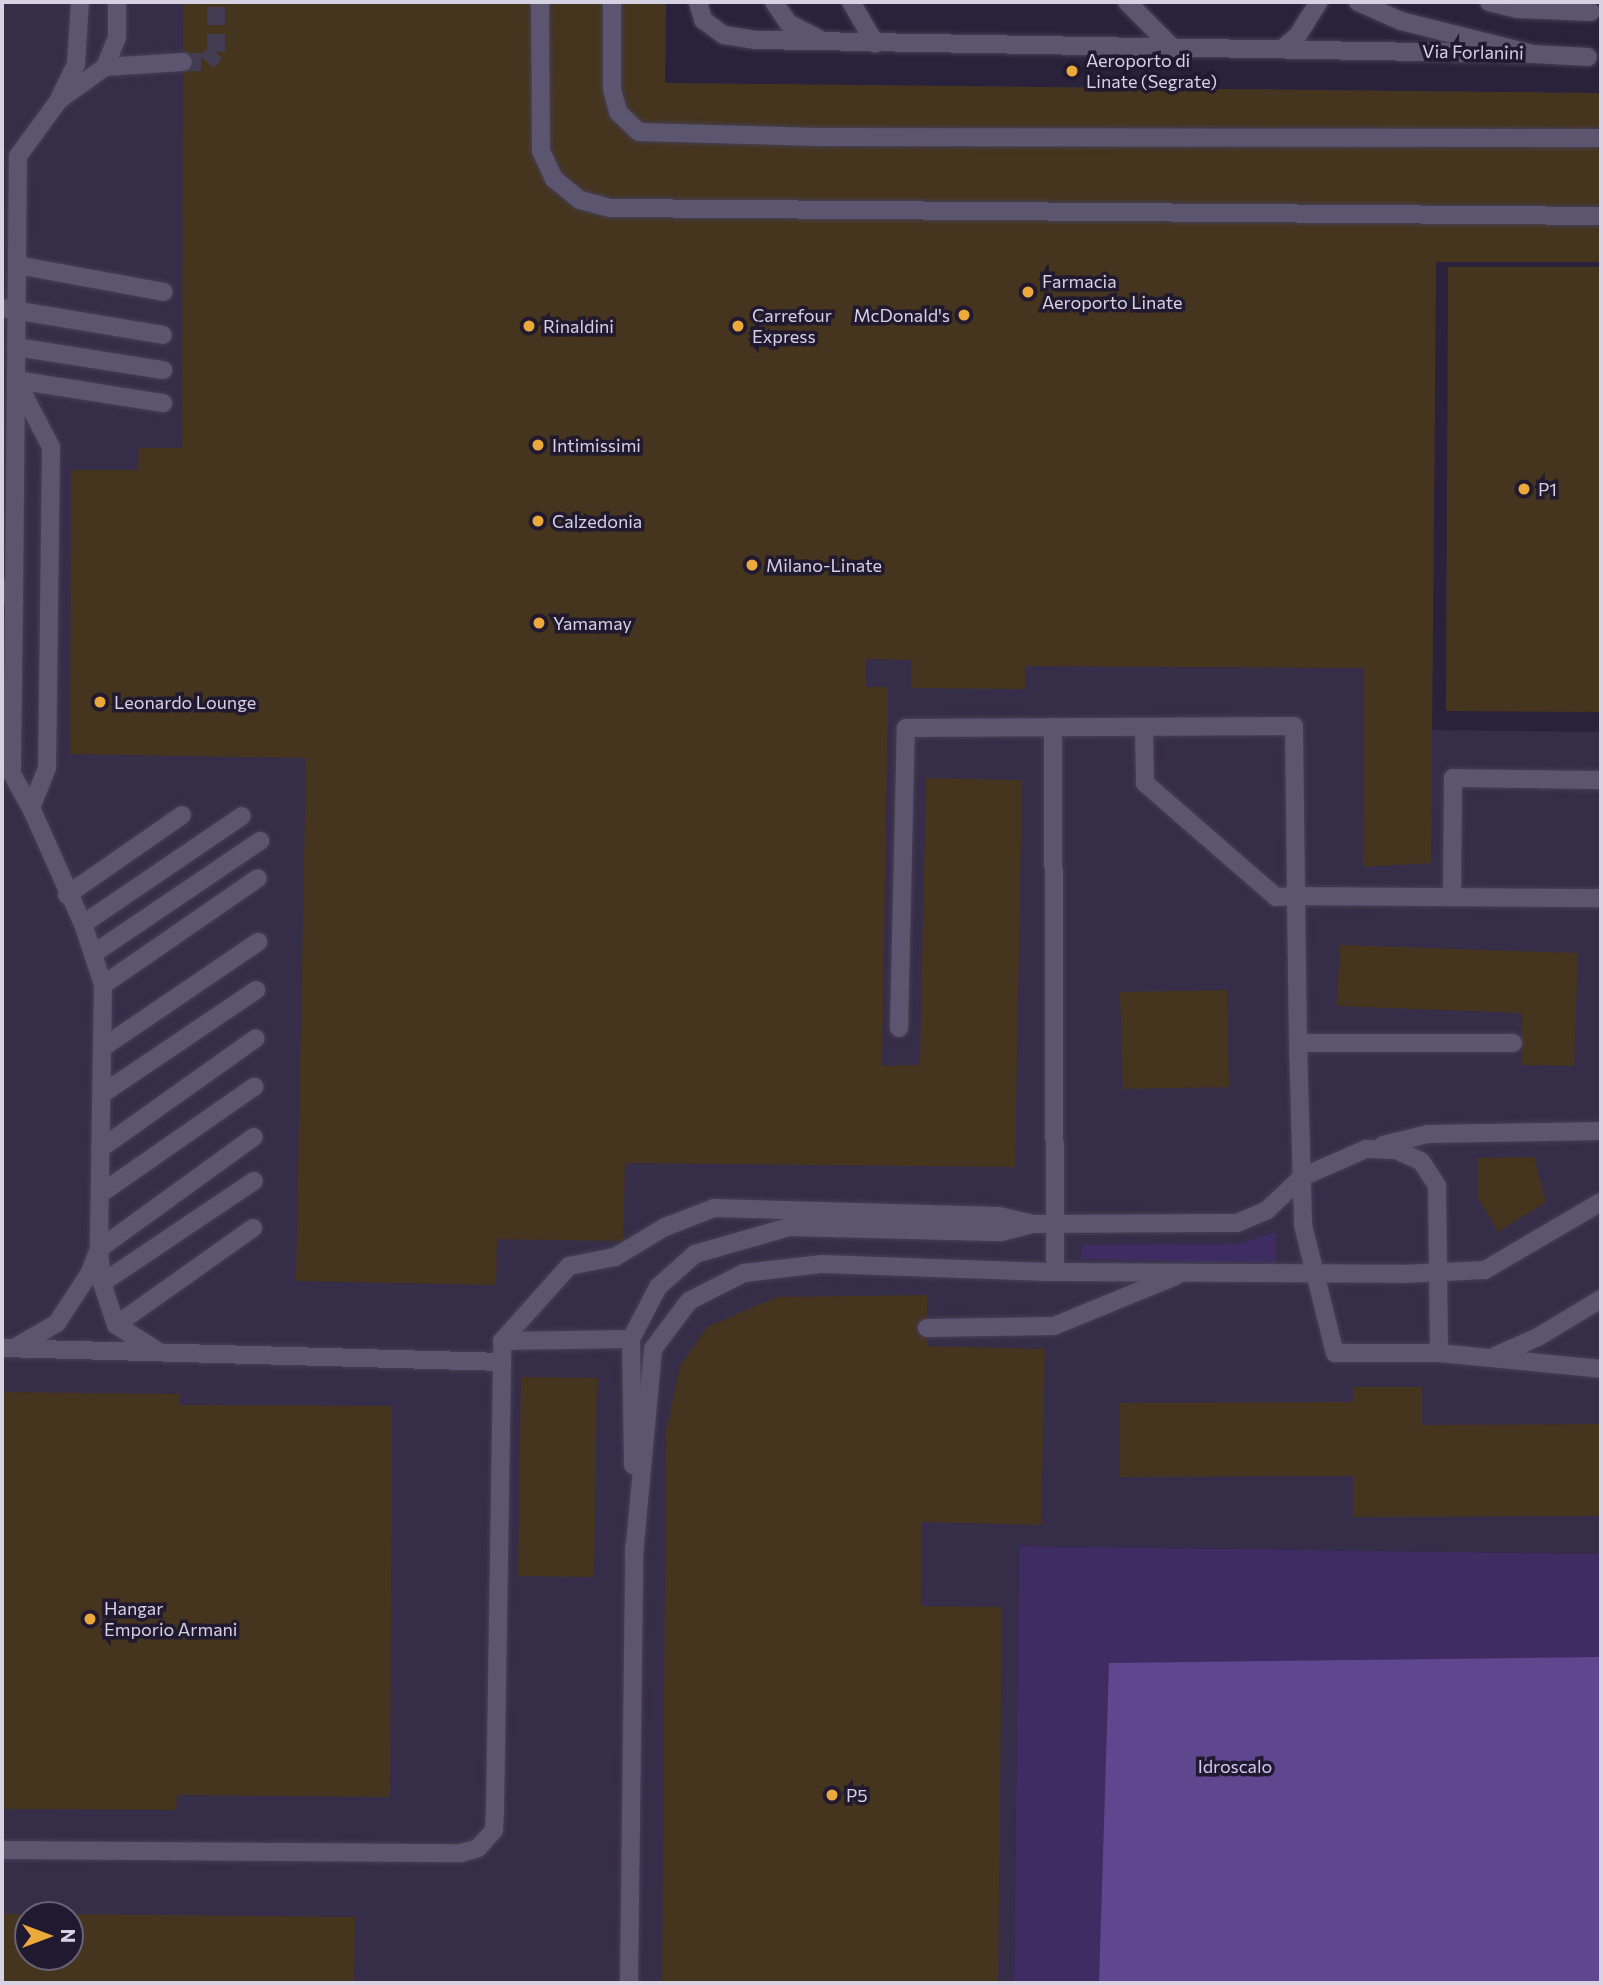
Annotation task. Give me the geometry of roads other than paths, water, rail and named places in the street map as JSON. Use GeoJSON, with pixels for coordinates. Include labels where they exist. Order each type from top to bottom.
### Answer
{"type":"FeatureCollection","features":[{"type":"Feature","properties":{"kind":"lane"},"geometry":{"type":"LineString","coordinates":[[80,2],[76,64],[59,100],[18,156],[17,265],[9,308],[16,347],[16,380],[9,434],[8,594],[12,774],[31,808],[67,895],[83,924],[103,985],[99,1249],[103,1283],[116,1325],[159,1350]]}},
{"type":"Feature","properties":{"kind":"lane"},"geometry":{"type":"LineString","coordinates":[[105,67],[117,37],[117,2]]}},
{"type":"Feature","properties":{"kind":"lane"},"geometry":{"type":"LineString","coordinates":[[540,2],[541,151],[554,179],[580,200],[610,208],[1601,216]]}},
{"type":"Feature","properties":{"kind":"lane"},"geometry":{"type":"LineString","coordinates":[[612,2],[612,89],[618,112],[639,132],[820,137],[1601,138]]}},
{"type":"Feature","properties":{"kind":"lane","name":"Via Forlanini"},"geometry":{"type":"LineString","coordinates":[[698,2],[703,20],[724,35],[756,40],[1533,54]]}},
{"type":"Feature","properties":{"kind":"lane"},"geometry":{"type":"LineString","coordinates":[[774,2],[788,23],[827,41]]}},
{"type":"Feature","properties":{"kind":"lane"},"geometry":{"type":"LineString","coordinates":[[851,2],[875,43]]}},
{"type":"Feature","properties":{"kind":"lane"},"geometry":{"type":"LineString","coordinates":[[1127,2],[1173,48]]}},
{"type":"Feature","properties":{"kind":"lane"},"geometry":{"type":"LineString","coordinates":[[1282,49],[1298,35],[1319,2]]}},
{"type":"Feature","properties":{"kind":"lane"},"geometry":{"type":"LineString","coordinates":[[1358,2],[1401,21],[1533,54],[1588,57]]}},
{"type":"Feature","properties":{"kind":"lane"},"geometry":{"type":"LineString","coordinates":[[1489,2],[1517,9],[1591,12]]}},
{"type":"Feature","properties":{"kind":"lane"},"geometry":{"type":"LineString","coordinates":[[59,100],[105,67],[183,62]]}},
{"type":"Feature","properties":{"kind":"lane"},"geometry":{"type":"LineString","coordinates":[[17,265],[164,292]]}},
{"type":"Feature","properties":{"kind":"lane"},"geometry":{"type":"LineString","coordinates":[[9,308],[163,335]]}},
{"type":"Feature","properties":{"kind":"lane"},"geometry":{"type":"LineString","coordinates":[[16,347],[163,370]]}},
{"type":"Feature","properties":{"kind":"lane"},"geometry":{"type":"LineString","coordinates":[[16,380],[163,404]]}},
{"type":"Feature","properties":{"kind":"lane"},"geometry":{"type":"LineString","coordinates":[[16,380],[51,447],[47,768],[31,808]]}},
{"type":"Feature","properties":{"kind":"lane"},"geometry":{"type":"LineString","coordinates":[[899,1028],[906,728],[1294,726],[1297,1043],[1303,1225],[1335,1353],[1439,1353],[1601,1369]]}},
{"type":"Feature","properties":{"kind":"lane"},"geometry":{"type":"LineString","coordinates":[[1053,727],[1057,1224],[1055,1272]]}},
{"type":"Feature","properties":{"kind":"lane"},"geometry":{"type":"LineString","coordinates":[[1144,728],[1145,783],[1276,897],[1601,898]]}},
{"type":"Feature","properties":{"kind":"lane"},"geometry":{"type":"LineString","coordinates":[[1452,897],[1453,778],[1601,780]]}},
{"type":"Feature","properties":{"kind":"lane"},"geometry":{"type":"LineString","coordinates":[[67,895],[182,815]]}},
{"type":"Feature","properties":{"kind":"lane"},"geometry":{"type":"LineString","coordinates":[[83,924],[242,816]]}},
{"type":"Feature","properties":{"kind":"lane"},"geometry":{"type":"LineString","coordinates":[[93,954],[260,841]]}},
{"type":"Feature","properties":{"kind":"lane"},"geometry":{"type":"LineString","coordinates":[[103,985],[258,878]]}},
{"type":"Feature","properties":{"kind":"lane"},"geometry":{"type":"LineString","coordinates":[[103,1048],[258,942]]}},
{"type":"Feature","properties":{"kind":"lane"},"geometry":{"type":"LineString","coordinates":[[102,1094],[256,990]]}},
{"type":"Feature","properties":{"kind":"lane"},"geometry":{"type":"LineString","coordinates":[[100,1149],[256,1038]]}},
{"type":"Feature","properties":{"kind":"lane"},"geometry":{"type":"LineString","coordinates":[[1297,1043],[1513,1043]]}},
{"type":"Feature","properties":{"kind":"lane"},"geometry":{"type":"LineString","coordinates":[[100,1194],[254,1087]]}},
{"type":"Feature","properties":{"kind":"lane"},"geometry":{"type":"LineString","coordinates":[[2,1850],[461,1853],[478,1848],[494,1830],[495,1811],[502,1342],[569,1266],[615,1257],[665,1227],[714,1208],[999,1216],[1034,1224],[1237,1223],[1267,1210],[1302,1177],[1366,1149],[1428,1134],[1601,1131]]}},
{"type":"Feature","properties":{"kind":"lane"},"geometry":{"type":"LineString","coordinates":[[7,1348],[40,1337],[57,1323],[89,1273],[99,1249],[254,1137]]}},
{"type":"Feature","properties":{"kind":"lane"},"geometry":{"type":"LineString","coordinates":[[1366,1149],[1396,1150],[1421,1161],[1437,1186],[1439,1353]]}},
{"type":"Feature","properties":{"kind":"lane"},"geometry":{"type":"LineString","coordinates":[[103,1283],[254,1181]]}},
{"type":"Feature","properties":{"kind":"lane"},"geometry":{"type":"LineString","coordinates":[[634,1555],[653,1349],[689,1301],[744,1273],[821,1264],[1055,1272],[1314,1273],[1485,1270],[1601,1202]]}},
{"type":"Feature","properties":{"kind":"lane"},"geometry":{"type":"LineString","coordinates":[[629,1983],[634,1555],[631,1339],[657,1287],[695,1254],[789,1227],[1002,1232],[1034,1224]]}},
{"type":"Feature","properties":{"kind":"lane"},"geometry":{"type":"LineString","coordinates":[[116,1325],[253,1228]]}},
{"type":"Feature","properties":{"kind":"lane"},"geometry":{"type":"LineString","coordinates":[[927,1328],[1054,1326],[1184,1273]]}},
{"type":"Feature","properties":{"kind":"lane"},"geometry":{"type":"LineString","coordinates":[[1492,1358],[1538,1337],[1601,1299]]}},
{"type":"Feature","properties":{"kind":"lane"},"geometry":{"type":"LineString","coordinates":[[502,1342],[631,1339]]}},
{"type":"Feature","properties":{"kind":"lane"},"geometry":{"type":"LineString","coordinates":[[7,1348],[159,1350],[263,1358],[500,1362]]}},
{"type":"Feature","properties":{"kind":"tunnel"},"geometry":{"type":"LineString","coordinates":[[183,62],[207,62],[216,52],[216,2]]}},
{"type":"Feature","properties":{"kind":"place","name":"Aeroporto di Linate (Segrate)"},"geometry":{"type":"Point","coordinates":[1072,71]}},
{"type":"Feature","properties":{"kind":"place","name":"Farmacia Aeroporto Linate"},"geometry":{"type":"Point","coordinates":[1028,292]}},
{"type":"Feature","properties":{"kind":"place","name":"McDonald's"},"geometry":{"type":"Point","coordinates":[964,315]}},
{"type":"Feature","properties":{"kind":"place","name":"Rinaldini"},"geometry":{"type":"Point","coordinates":[529,326]}},
{"type":"Feature","properties":{"kind":"place","name":"Carrefour Express"},"geometry":{"type":"Point","coordinates":[738,326]}},
{"type":"Feature","properties":{"kind":"place","name":"Intimissimi"},"geometry":{"type":"Point","coordinates":[538,445]}},
{"type":"Feature","properties":{"kind":"place","name":"P1"},"geometry":{"type":"Point","coordinates":[1524,489]}},
{"type":"Feature","properties":{"kind":"place","name":"Calzedonia"},"geometry":{"type":"Point","coordinates":[538,521]}},
{"type":"Feature","properties":{"kind":"place","name":"Milano-Linate"},"geometry":{"type":"Point","coordinates":[752,565]}},
{"type":"Feature","properties":{"kind":"place","name":"Yamamay"},"geometry":{"type":"Point","coordinates":[539,623]}},
{"type":"Feature","properties":{"kind":"place","name":"Leonardo Lounge"},"geometry":{"type":"Point","coordinates":[100,702]}},
{"type":"Feature","properties":{"kind":"place","name":"Hangar Emporio Armani"},"geometry":{"type":"Point","coordinates":[90,1619]}},
{"type":"Feature","properties":{"kind":"place","name":"P5"},"geometry":{"type":"Point","coordinates":[832,1795]}},
{"type":"Feature","properties":{"kind":"park label","name":"Idroscalo"},"geometry":{"type":"Point","coordinates":[1235,1766]}}]}
